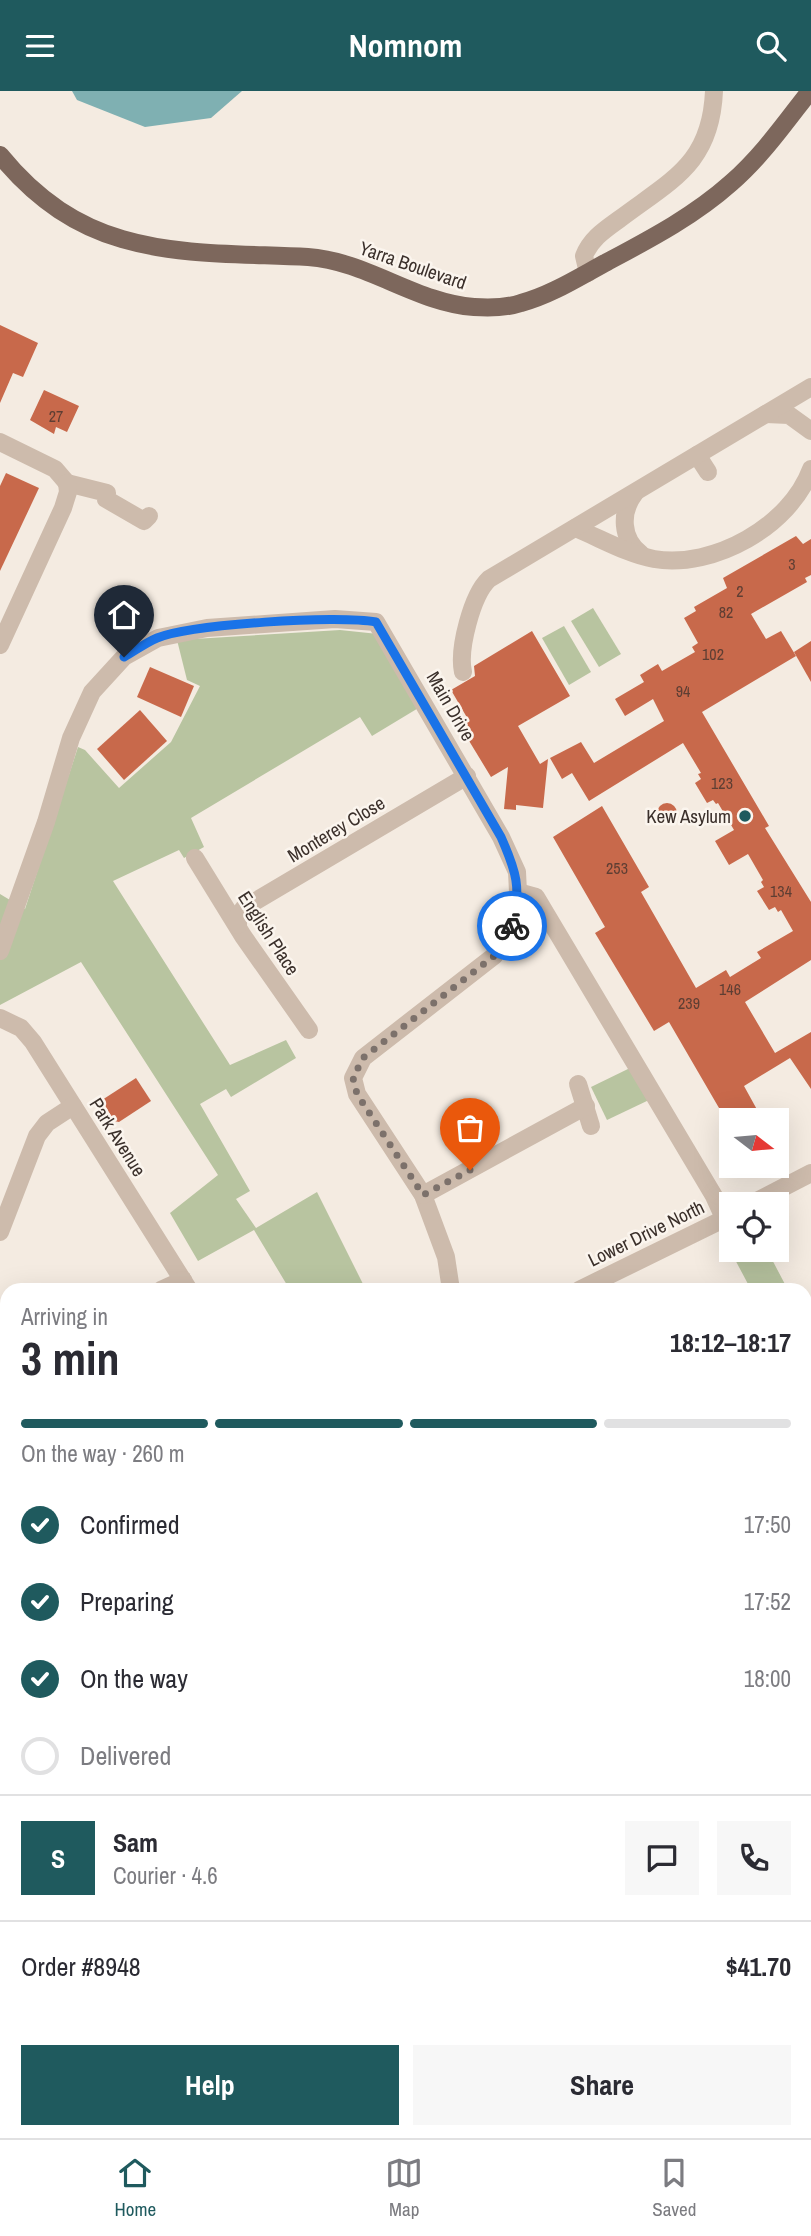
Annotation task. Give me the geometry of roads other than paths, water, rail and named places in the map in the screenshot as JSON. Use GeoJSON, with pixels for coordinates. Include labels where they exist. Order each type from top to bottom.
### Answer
{"type":"FeatureCollection","features":[{"type":"Feature","properties":{"kind":"main road","name":"Yarra Boulevard"},"geometry":{"type":"LineString","coordinates":[[0,155],[30,185],[71,216],[116,238],[163,250],[328,260],[363,268],[438,299],[474,307],[507,307],[523,303],[588,273],[681,221],[731,184],[769,144],[810,91]]}},
{"type":"Feature","properties":{"kind":"street"},"geometry":{"type":"LineString","coordinates":[[588,273],[584,256],[595,238],[683,171],[702,148],[713,118],[714,91]]}},
{"type":"Feature","properties":{"kind":"street"},"geometry":{"type":"LineString","coordinates":[[463,672],[462,656],[475,600],[482,585],[811,387]]}},
{"type":"Feature","properties":{"kind":"street"},"geometry":{"type":"LineString","coordinates":[[766,415],[789,415],[811,431]]}},
{"type":"Feature","properties":{"kind":"street"},"geometry":{"type":"LineString","coordinates":[[0,442],[55,468],[67,483],[68,492],[64,508],[0,645]]}},
{"type":"Feature","properties":{"kind":"street"},"geometry":{"type":"LineString","coordinates":[[697,455],[708,472]]}},
{"type":"Feature","properties":{"kind":"street"},"geometry":{"type":"LineString","coordinates":[[575,528],[650,558],[695,560],[739,542],[788,506],[811,469]]}},
{"type":"Feature","properties":{"kind":"street"},"geometry":{"type":"LineString","coordinates":[[67,483],[107,493],[106,499],[144,521],[149,516]]}},
{"type":"Feature","properties":{"kind":"street"},"geometry":{"type":"LineString","coordinates":[[635,493],[626,506],[626,533],[632,545],[650,558]]}},
{"type":"Feature","properties":{"kind":"street","name":"Main Drive"},"geometry":{"type":"LineString","coordinates":[[0,951],[46,822],[71,739],[92,692],[124,657],[158,638],[207,628],[335,619],[376,622],[467,776],[517,872],[518,892],[512,926],[494,956],[363,1058],[353,1078],[357,1094],[423,1195],[446,1257],[450,1283]]}},
{"type":"Feature","properties":{"kind":"street","name":"Monterey Close"},"geometry":{"type":"LineString","coordinates":[[238,925],[238,915],[244,908],[467,776]]}},
{"type":"Feature","properties":{"kind":"street","name":"English Place"},"geometry":{"type":"LineString","coordinates":[[195,858],[309,1030]]}},
{"type":"Feature","properties":{"kind":"street"},"geometry":{"type":"LineString","coordinates":[[518,892],[536,897],[719,1203]]}},
{"type":"Feature","properties":{"kind":"street","name":"Park Avenue"},"geometry":{"type":"LineString","coordinates":[[0,1018],[26,1033],[185,1283]]}},
{"type":"Feature","properties":{"kind":"street"},"geometry":{"type":"LineString","coordinates":[[578,1084],[591,1126]]}},
{"type":"Feature","properties":{"kind":"street"},"geometry":{"type":"LineString","coordinates":[[0,1232],[37,1136],[47,1123],[73,1106]]}},
{"type":"Feature","properties":{"kind":"street"},"geometry":{"type":"LineString","coordinates":[[423,1195],[586,1106]]}},
{"type":"Feature","properties":{"kind":"street"},"geometry":{"type":"LineString","coordinates":[[774,1192],[811,1173]]}},
{"type":"Feature","properties":{"kind":"street","name":"Lower Drive North"},"geometry":{"type":"LineString","coordinates":[[593,1283],[719,1220]]}},
{"type":"Feature","properties":{"kind":"water"},"geometry":{"type":"Polygon","coordinates":[[[72,91],[242,91],[211,118],[145,127],[77,100],[72,91]]]}},
{"type":"Feature","properties":{"kind":"place","name":"Kew Asylum"},"geometry":{"type":"Point","coordinates":[745,816]}}]}
